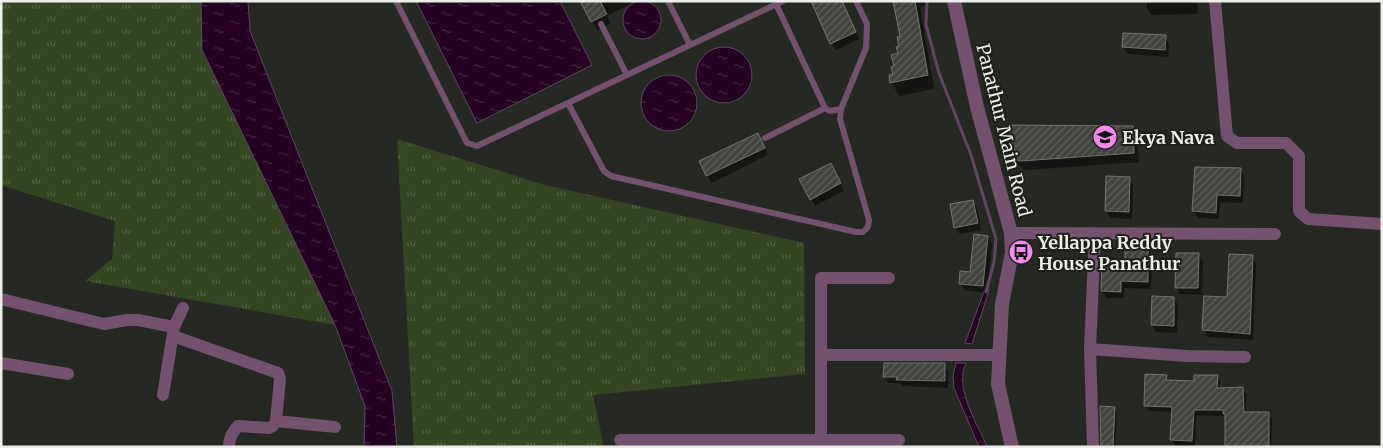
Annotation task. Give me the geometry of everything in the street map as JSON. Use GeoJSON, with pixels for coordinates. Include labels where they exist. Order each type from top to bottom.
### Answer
{"type":"FeatureCollection","features":[{"type":"Feature","properties":{"kind":"street","name":"Panathur Main Road"},"geometry":{"type":"LineString","coordinates":[[954,1],[977,107],[1011,233],[1012,252],[1002,304],[998,384],[1012,447]]}},
{"type":"Feature","properties":{"kind":"street"},"geometry":{"type":"LineString","coordinates":[[1216,1],[1227,136],[1237,143],[1286,143],[1299,156],[1299,211],[1308,219],[1382,224]]}},
{"type":"Feature","properties":{"kind":"street"},"geometry":{"type":"LineString","coordinates":[[1011,233],[1275,234]]}},
{"type":"Feature","properties":{"kind":"street"},"geometry":{"type":"LineString","coordinates":[[1093,447],[1090,349],[1095,234]]}},
{"type":"Feature","properties":{"kind":"street"},"geometry":{"type":"LineString","coordinates":[[821,443],[821,278],[889,278]]}},
{"type":"Feature","properties":{"kind":"street"},"geometry":{"type":"LineString","coordinates":[[1,299],[104,324],[138,320],[173,331],[278,373],[280,378],[276,421],[269,428],[238,426],[229,440],[229,447]]}},
{"type":"Feature","properties":{"kind":"street"},"geometry":{"type":"LineString","coordinates":[[164,395],[173,331],[183,308]]}},
{"type":"Feature","properties":{"kind":"street"},"geometry":{"type":"LineString","coordinates":[[1090,349],[1187,356],[1246,357]]}},
{"type":"Feature","properties":{"kind":"street"},"geometry":{"type":"LineString","coordinates":[[821,355],[998,355]]}},
{"type":"Feature","properties":{"kind":"street"},"geometry":{"type":"LineString","coordinates":[[1,363],[68,374]]}},
{"type":"Feature","properties":{"kind":"street"},"geometry":{"type":"LineString","coordinates":[[276,421],[335,427]]}},
{"type":"Feature","properties":{"kind":"street"},"geometry":{"type":"LineString","coordinates":[[620,440],[821,443],[899,440]]}},
{"type":"Feature","properties":{"kind":"lane"},"geometry":{"type":"LineString","coordinates":[[396,1],[467,143],[477,146],[783,1]]}},
{"type":"Feature","properties":{"kind":"lane"},"geometry":{"type":"LineString","coordinates":[[668,1],[690,45]]}},
{"type":"Feature","properties":{"kind":"lane"},"geometry":{"type":"LineString","coordinates":[[568,103],[604,171],[610,176],[860,233],[868,227],[869,220],[840,118],[841,109],[866,48],[867,24],[856,1]]}},
{"type":"Feature","properties":{"kind":"lane"},"geometry":{"type":"LineString","coordinates":[[776,4],[826,108],[830,111],[841,109]]}},
{"type":"Feature","properties":{"kind":"lane"},"geometry":{"type":"LineString","coordinates":[[601,24],[627,75]]}},
{"type":"Feature","properties":{"kind":"lane"},"geometry":{"type":"LineString","coordinates":[[765,138],[826,108]]}},
{"type":"Feature","properties":{"kind":"green space"},"geometry":{"type":"Polygon","coordinates":[[[1,1],[201,1],[202,50],[335,325],[85,281],[112,259],[115,221],[1,185],[1,1]]]}},
{"type":"Feature","properties":{"kind":"green space"},"geometry":{"type":"Polygon","coordinates":[[[397,139],[545,185],[804,243],[805,374],[593,395],[604,447],[414,447],[397,139]]]}},
{"type":"Feature","properties":{"kind":"water"},"geometry":{"type":"Polygon","coordinates":[[[201,1],[248,1],[250,31],[392,391],[397,447],[364,447],[365,406],[335,325],[202,50],[201,1]]]}},
{"type":"Feature","properties":{"kind":"water"},"geometry":{"type":"Polygon","coordinates":[[[416,1],[560,1],[592,65],[477,123],[416,1]]]}},
{"type":"Feature","properties":{"kind":"water"},"geometry":{"type":"Polygon","coordinates":[[[642,1],[649,2],[655,7],[660,13],[660,27],[655,33],[649,38],[642,39],[635,38],[629,33],[624,27],[623,20],[624,13],[629,7],[635,2],[642,1]]]}},
{"type":"Feature","properties":{"kind":"water"},"geometry":{"type":"Polygon","coordinates":[[[724,47],[735,49],[744,55],[750,64],[752,75],[750,86],[744,95],[735,101],[724,103],[713,101],[704,95],[698,86],[696,75],[698,64],[704,55],[713,49],[724,47]]]}},
{"type":"Feature","properties":{"kind":"water"},"geometry":{"type":"Polygon","coordinates":[[[669,75],[680,77],[689,83],[695,92],[697,103],[695,114],[689,123],[680,129],[669,131],[658,129],[649,123],[643,114],[641,103],[643,92],[649,83],[658,77],[669,75]]]}},
{"type":"Feature","properties":{"kind":"water"},"geometry":{"type":"Polygon","coordinates":[[[985,289],[989,290],[972,344],[965,343],[985,289]]]}},
{"type":"Feature","properties":{"kind":"water"},"geometry":{"type":"Polygon","coordinates":[[[956,363],[966,363],[963,373],[965,394],[987,447],[979,447],[954,388],[953,376],[956,363]]]}},
{"type":"Feature","properties":{"kind":"building"},"geometry":{"type":"Polygon","coordinates":[[[580,1],[600,1],[607,14],[591,22],[580,1]]]}},
{"type":"Feature","properties":{"kind":"building"},"geometry":{"type":"Polygon","coordinates":[[[811,1],[842,1],[856,32],[830,44],[811,1]]]}},
{"type":"Feature","properties":{"kind":"building"},"geometry":{"type":"Polygon","coordinates":[[[893,1],[915,1],[928,75],[890,83],[889,75],[893,74],[891,67],[894,66],[891,55],[898,53],[896,47],[899,46],[897,37],[900,36],[893,1]]]}},
{"type":"Feature","properties":{"kind":"building"},"geometry":{"type":"Polygon","coordinates":[[[1123,33],[1166,35],[1165,50],[1122,47],[1123,33]]]}},
{"type":"Feature","properties":{"kind":"building"},"geometry":{"type":"Polygon","coordinates":[[[1008,125],[1133,126],[1134,153],[1015,160],[1008,125]]]}},
{"type":"Feature","properties":{"kind":"building"},"geometry":{"type":"Polygon","coordinates":[[[758,133],[765,148],[706,176],[699,161],[758,133]]]}},
{"type":"Feature","properties":{"kind":"building"},"geometry":{"type":"Polygon","coordinates":[[[831,163],[841,183],[810,200],[799,179],[831,163]]]}},
{"type":"Feature","properties":{"kind":"building"},"geometry":{"type":"Polygon","coordinates":[[[1195,167],[1241,168],[1240,196],[1217,195],[1216,213],[1192,211],[1195,167]]]}},
{"type":"Feature","properties":{"kind":"building"},"geometry":{"type":"Polygon","coordinates":[[[1106,176],[1130,177],[1129,212],[1105,211],[1106,176]]]}},
{"type":"Feature","properties":{"kind":"building"},"geometry":{"type":"Polygon","coordinates":[[[973,200],[978,223],[954,228],[950,204],[973,200]]]}},
{"type":"Feature","properties":{"kind":"building"},"geometry":{"type":"Polygon","coordinates":[[[974,234],[988,236],[983,286],[959,284],[960,271],[970,272],[974,234]]]}},
{"type":"Feature","properties":{"kind":"building"},"geometry":{"type":"Polygon","coordinates":[[[1125,247],[1148,248],[1148,282],[1121,281],[1121,292],[1101,291],[1102,260],[1125,260],[1125,247]]]}},
{"type":"Feature","properties":{"kind":"building"},"geometry":{"type":"Polygon","coordinates":[[[1176,253],[1199,253],[1198,288],[1175,288],[1176,253]]]}},
{"type":"Feature","properties":{"kind":"building"},"geometry":{"type":"Polygon","coordinates":[[[1229,254],[1253,255],[1250,334],[1202,330],[1204,296],[1227,297],[1229,254]]]}},
{"type":"Feature","properties":{"kind":"building"},"geometry":{"type":"Polygon","coordinates":[[[1152,296],[1174,297],[1174,326],[1151,325],[1152,296]]]}},
{"type":"Feature","properties":{"kind":"building"},"geometry":{"type":"Polygon","coordinates":[[[884,363],[945,363],[945,381],[896,380],[897,377],[883,377],[884,363]]]}},
{"type":"Feature","properties":{"kind":"building"},"geometry":{"type":"Polygon","coordinates":[[[1145,374],[1167,375],[1166,380],[1194,381],[1194,375],[1218,375],[1217,388],[1243,387],[1244,412],[1269,412],[1269,447],[1225,447],[1225,414],[1223,414],[1223,410],[1194,410],[1192,441],[1170,440],[1172,407],[1144,406],[1145,374]]]}},
{"type":"Feature","properties":{"kind":"building"},"geometry":{"type":"Polygon","coordinates":[[[1100,406],[1115,407],[1113,447],[1101,447],[1100,406]]]}},
{"type":"Feature","properties":{"kind":"waterway"},"geometry":{"type":"LineString","coordinates":[[927,1],[926,25],[939,73],[971,155],[996,239],[994,262],[986,292]]}},
{"type":"Feature","properties":{"kind":"place","name":"Ekya Nava"},"geometry":{"type":"Point","coordinates":[1105,137]}},
{"type":"Feature","properties":{"kind":"place","name":"Yellappa Reddy House Panathur"},"geometry":{"type":"Point","coordinates":[1021,252]}}]}
